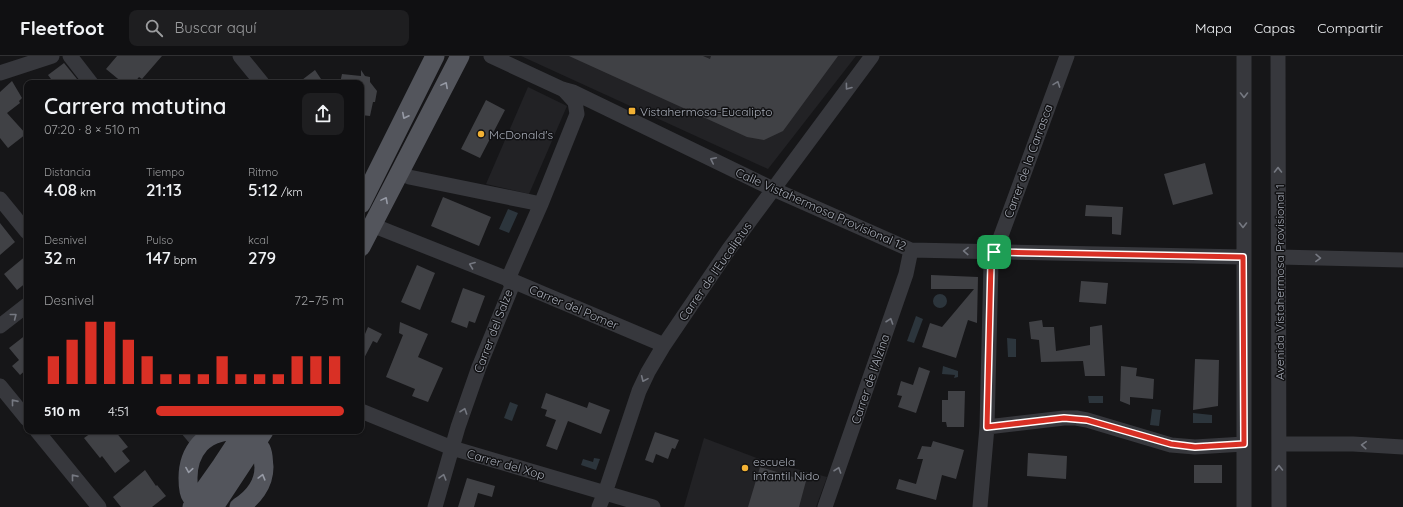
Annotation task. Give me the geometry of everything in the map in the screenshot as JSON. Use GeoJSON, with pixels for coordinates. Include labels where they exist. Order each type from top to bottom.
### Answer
{"type":"FeatureCollection","features":[{"type":"Feature","properties":{"kind":"main road"},"geometry":{"type":"LineString","coordinates":[[364,198],[435,56]]}},
{"type":"Feature","properties":{"kind":"main road"},"geometry":{"type":"LineString","coordinates":[[364,241],[460,56]]}},
{"type":"Feature","properties":{"kind":"main road"},"geometry":{"type":"LineString","coordinates":[[218,434],[206,439],[195,438],[193,457],[188,469],[188,484],[191,496],[202,505],[252,435],[261,449],[264,471],[255,494],[239,507]]}},
{"type":"Feature","properties":{"kind":"street"},"geometry":{"type":"LineString","coordinates":[[0,73],[52,56]]}},
{"type":"Feature","properties":{"kind":"street"},"geometry":{"type":"LineString","coordinates":[[70,56],[89,80]]}},
{"type":"Feature","properties":{"kind":"street"},"geometry":{"type":"LineString","coordinates":[[240,56],[260,80]]}},
{"type":"Feature","properties":{"kind":"street","name":"Calle Vistahermosa Provisional 12"},"geometry":{"type":"LineString","coordinates":[[490,56],[562,89],[573,92],[773,189],[911,250],[1243,257]]}},
{"type":"Feature","properties":{"kind":"street","name":"Carrer de l'Eucaliptus"},"geometry":{"type":"LineString","coordinates":[[598,507],[605,493],[639,391],[648,372],[730,249],[872,56]]}},
{"type":"Feature","properties":{"kind":"street","name":"Carrer de la Carrasca"},"geometry":{"type":"LineString","coordinates":[[980,507],[987,427],[991,263],[1068,56]]}},
{"type":"Feature","properties":{"kind":"street"},"geometry":{"type":"LineString","coordinates":[[1244,56],[1244,507]]}},
{"type":"Feature","properties":{"kind":"street","name":"Avenida Vistahermosa Provisional 1"},"geometry":{"type":"LineString","coordinates":[[1278,56],[1279,507]]}},
{"type":"Feature","properties":{"kind":"street","name":"Calle Vistahermosa Provisional 12"},"geometry":{"type":"LineString","coordinates":[[562,89],[575,102],[577,114],[587,107],[592,106],[604,108]]}},
{"type":"Feature","properties":{"kind":"street","name":"Carrer del Salze"},"geometry":{"type":"LineString","coordinates":[[435,507],[452,448],[479,366],[512,286],[508,279],[541,204],[577,114]]}},
{"type":"Feature","properties":{"kind":"street"},"geometry":{"type":"LineString","coordinates":[[409,177],[541,204]]}},
{"type":"Feature","properties":{"kind":"street"},"geometry":{"type":"LineString","coordinates":[[0,199],[24,228]]}},
{"type":"Feature","properties":{"kind":"street","name":"Carrer del Pomer"},"geometry":{"type":"LineString","coordinates":[[372,225],[508,279],[664,346]]}},
{"type":"Feature","properties":{"kind":"street","name":"Carrer de l'Alzina"},"geometry":{"type":"LineString","coordinates":[[825,507],[906,274],[911,250]]}},
{"type":"Feature","properties":{"kind":"street"},"geometry":{"type":"LineString","coordinates":[[1279,257],[1403,260]]}},
{"type":"Feature","properties":{"kind":"street"},"geometry":{"type":"LineString","coordinates":[[0,326],[24,307]]}},
{"type":"Feature","properties":{"kind":"street"},"geometry":{"type":"LineString","coordinates":[[0,386],[24,415]]}},
{"type":"Feature","properties":{"kind":"street","name":"Carrer del Xop"},"geometry":{"type":"LineString","coordinates":[[364,413],[452,448],[653,507]]}},
{"type":"Feature","properties":{"kind":"street"},"geometry":{"type":"LineString","coordinates":[[987,427],[1064,418],[1076,418],[1171,444],[1195,447],[1244,444]]}},
{"type":"Feature","properties":{"kind":"street"},"geometry":{"type":"LineString","coordinates":[[39,434],[98,507]]}},
{"type":"Feature","properties":{"kind":"street"},"geometry":{"type":"LineString","coordinates":[[1279,444],[1353,444],[1403,447]]}},
{"type":"Feature","properties":{"kind":"shaded area"},"geometry":{"type":"Polygon","coordinates":[[[521,56],[856,56],[768,169],[521,56]]]}},
{"type":"Feature","properties":{"kind":"shaded area"},"geometry":{"type":"Polygon","coordinates":[[[528,87],[567,106],[529,194],[486,184],[528,87]]]}},
{"type":"Feature","properties":{"kind":"shaded area"},"geometry":{"type":"Polygon","coordinates":[[[508,209],[518,213],[509,233],[499,229],[508,209]]]}},
{"type":"Feature","properties":{"kind":"shaded area"},"geometry":{"type":"Polygon","coordinates":[[[940,294],[945,296],[947,301],[945,306],[940,308],[935,306],[933,301],[935,296],[940,294]]]}},
{"type":"Feature","properties":{"kind":"shaded area"},"geometry":{"type":"Polygon","coordinates":[[[916,316],[923,319],[914,343],[907,341],[916,316]]]}},
{"type":"Feature","properties":{"kind":"shaded area"},"geometry":{"type":"Polygon","coordinates":[[[1007,338],[1016,339],[1016,357],[1008,357],[1007,338]]]}},
{"type":"Feature","properties":{"kind":"shaded area"},"geometry":{"type":"Polygon","coordinates":[[[943,366],[958,371],[958,377],[954,378],[955,375],[942,374],[943,366]]]}},
{"type":"Feature","properties":{"kind":"shaded area"},"geometry":{"type":"Polygon","coordinates":[[[1088,396],[1103,396],[1103,403],[1089,403],[1088,396]]]}},
{"type":"Feature","properties":{"kind":"shaded area"},"geometry":{"type":"Polygon","coordinates":[[[510,402],[518,405],[512,421],[504,418],[510,402]]]}},
{"type":"Feature","properties":{"kind":"shaded area"},"geometry":{"type":"Polygon","coordinates":[[[1152,409],[1161,410],[1159,426],[1150,425],[1152,409]]]}},
{"type":"Feature","properties":{"kind":"shaded area"},"geometry":{"type":"Polygon","coordinates":[[[1193,413],[1212,415],[1212,423],[1193,423],[1193,413]]]}},
{"type":"Feature","properties":{"kind":"shaded area","name":"escuela infantil Nido"},"geometry":{"type":"Polygon","coordinates":[[[704,438],[762,460],[827,477],[816,507],[684,507],[704,438]]]}},
{"type":"Feature","properties":{"kind":"shaded area"},"geometry":{"type":"Polygon","coordinates":[[[594,458],[600,459],[596,470],[581,465],[583,459],[593,462],[594,458]]]}},
{"type":"Feature","properties":{"kind":"building"},"geometry":{"type":"Polygon","coordinates":[[[117,56],[162,56],[142,79],[139,77],[136,80],[119,80],[106,69],[117,56]]]}},
{"type":"Feature","properties":{"kind":"building"},"geometry":{"type":"Polygon","coordinates":[[[569,56],[703,56],[710,59],[711,56],[838,56],[783,131],[764,140],[747,137],[569,56]]]}},
{"type":"Feature","properties":{"kind":"building"},"geometry":{"type":"Polygon","coordinates":[[[64,63],[77,79],[52,80],[48,75],[64,63]]]}},
{"type":"Feature","properties":{"kind":"building"},"geometry":{"type":"Polygon","coordinates":[[[315,70],[321,79],[320,80],[302,80],[315,70]]]}},
{"type":"Feature","properties":{"kind":"building"},"geometry":{"type":"Polygon","coordinates":[[[361,70],[365,76],[370,77],[370,82],[377,91],[370,116],[364,115],[364,80],[341,80],[342,74],[361,76],[361,70]]]}},
{"type":"Feature","properties":{"kind":"building"},"geometry":{"type":"Polygon","coordinates":[[[12,81],[22,98],[19,101],[20,103],[7,113],[24,132],[24,136],[8,148],[0,138],[0,92],[12,81]]]}},
{"type":"Feature","properties":{"kind":"building"},"geometry":{"type":"Polygon","coordinates":[[[486,100],[505,110],[480,158],[461,149],[486,100]]]}},
{"type":"Feature","properties":{"kind":"building"},"geometry":{"type":"Polygon","coordinates":[[[1205,163],[1213,194],[1173,205],[1164,174],[1205,163]]]}},
{"type":"Feature","properties":{"kind":"building"},"geometry":{"type":"Polygon","coordinates":[[[443,197],[491,217],[479,246],[431,226],[443,197]]]}},
{"type":"Feature","properties":{"kind":"building"},"geometry":{"type":"Polygon","coordinates":[[[1086,205],[1123,207],[1121,235],[1112,234],[1112,217],[1085,216],[1086,205]]]}},
{"type":"Feature","properties":{"kind":"building"},"geometry":{"type":"Polygon","coordinates":[[[0,223],[15,242],[0,255],[0,223]]]}},
{"type":"Feature","properties":{"kind":"building"},"geometry":{"type":"Polygon","coordinates":[[[24,257],[24,284],[17,290],[4,274],[24,257]]]}},
{"type":"Feature","properties":{"kind":"building"},"geometry":{"type":"Polygon","coordinates":[[[417,265],[435,273],[420,310],[401,302],[417,265]]]}},
{"type":"Feature","properties":{"kind":"building"},"geometry":{"type":"Polygon","coordinates":[[[931,275],[978,277],[977,323],[968,320],[956,358],[922,347],[930,323],[942,327],[974,289],[931,289],[931,275]]]}},
{"type":"Feature","properties":{"kind":"building"},"geometry":{"type":"Polygon","coordinates":[[[1081,281],[1108,283],[1106,304],[1079,302],[1081,281]]]}},
{"type":"Feature","properties":{"kind":"building"},"geometry":{"type":"Polygon","coordinates":[[[463,288],[485,296],[475,323],[469,321],[467,328],[451,322],[463,288]]]}},
{"type":"Feature","properties":{"kind":"building"},"geometry":{"type":"Polygon","coordinates":[[[1042,320],[1043,327],[1054,327],[1056,351],[1090,345],[1090,327],[1102,325],[1105,376],[1085,376],[1083,361],[1041,362],[1039,340],[1031,339],[1029,322],[1042,320]]]}},
{"type":"Feature","properties":{"kind":"building"},"geometry":{"type":"Polygon","coordinates":[[[400,322],[428,334],[418,357],[443,368],[428,402],[412,396],[415,389],[386,377],[403,335],[399,333],[400,322]]]}},
{"type":"Feature","properties":{"kind":"building"},"geometry":{"type":"Polygon","coordinates":[[[368,327],[382,334],[377,343],[373,341],[364,358],[364,334],[368,327]]]}},
{"type":"Feature","properties":{"kind":"building"},"geometry":{"type":"Polygon","coordinates":[[[24,336],[24,372],[20,375],[12,366],[19,360],[9,348],[24,336]]]}},
{"type":"Feature","properties":{"kind":"building"},"geometry":{"type":"Polygon","coordinates":[[[1195,359],[1219,360],[1218,406],[1193,410],[1195,359]]]}},
{"type":"Feature","properties":{"kind":"building"},"geometry":{"type":"Polygon","coordinates":[[[1121,366],[1137,368],[1136,376],[1154,379],[1153,399],[1130,397],[1130,405],[1120,401],[1121,366]]]}},
{"type":"Feature","properties":{"kind":"building"},"geometry":{"type":"Polygon","coordinates":[[[919,367],[930,371],[916,413],[898,407],[902,396],[897,395],[901,381],[913,385],[919,367]]]}},
{"type":"Feature","properties":{"kind":"building"},"geometry":{"type":"Polygon","coordinates":[[[948,391],[965,391],[964,427],[947,427],[946,422],[942,422],[942,400],[948,400],[948,391]]]}},
{"type":"Feature","properties":{"kind":"building"},"geometry":{"type":"Polygon","coordinates":[[[546,393],[587,408],[589,402],[610,410],[601,434],[568,421],[557,450],[546,446],[556,420],[545,416],[547,410],[541,408],[546,393]]]}},
{"type":"Feature","properties":{"kind":"building"},"geometry":{"type":"Polygon","coordinates":[[[655,432],[679,440],[675,449],[672,448],[668,459],[656,454],[653,463],[645,460],[655,432]]]}},
{"type":"Feature","properties":{"kind":"building"},"geometry":{"type":"Polygon","coordinates":[[[90,434],[117,434],[128,447],[122,451],[130,461],[115,473],[102,456],[100,458],[84,438],[90,434]]]}},
{"type":"Feature","properties":{"kind":"building"},"geometry":{"type":"Polygon","coordinates":[[[933,441],[964,450],[956,479],[942,475],[936,500],[896,489],[899,479],[916,484],[923,459],[917,459],[922,446],[931,447],[933,441]]]}},
{"type":"Feature","properties":{"kind":"building"},"geometry":{"type":"Polygon","coordinates":[[[1028,453],[1067,456],[1066,479],[1027,476],[1028,453]]]}},
{"type":"Feature","properties":{"kind":"building"},"geometry":{"type":"Polygon","coordinates":[[[1194,465],[1222,465],[1222,483],[1194,483],[1194,465]]]}},
{"type":"Feature","properties":{"kind":"building"},"geometry":{"type":"Polygon","coordinates":[[[760,467],[806,481],[799,507],[748,507],[760,467]]]}},
{"type":"Feature","properties":{"kind":"building"},"geometry":{"type":"Polygon","coordinates":[[[145,470],[156,486],[157,485],[166,496],[152,507],[121,507],[113,497],[145,470]]]}},
{"type":"Feature","properties":{"kind":"building"},"geometry":{"type":"Polygon","coordinates":[[[467,478],[495,486],[492,497],[478,493],[474,507],[458,507],[467,478]]]}},
{"type":"Feature","properties":{"kind":"place","name":"Vistahermosa-Eucalipto"},"geometry":{"type":"Point","coordinates":[632,111]}},
{"type":"Feature","properties":{"kind":"place","name":"McDonald's"},"geometry":{"type":"Point","coordinates":[481,134]}},
{"type":"Feature","properties":{"kind":"place","name":"escuela infantil Nido"},"geometry":{"type":"Point","coordinates":[745,468]}},
{"type":"Feature","properties":{"kind":"route"},"geometry":{"type":"LineString","coordinates":[[994,252],[1243,257],[1244,444],[1195,447],[1171,444],[1076,418],[1064,418],[987,427],[991,263],[994,252]]}}]}
